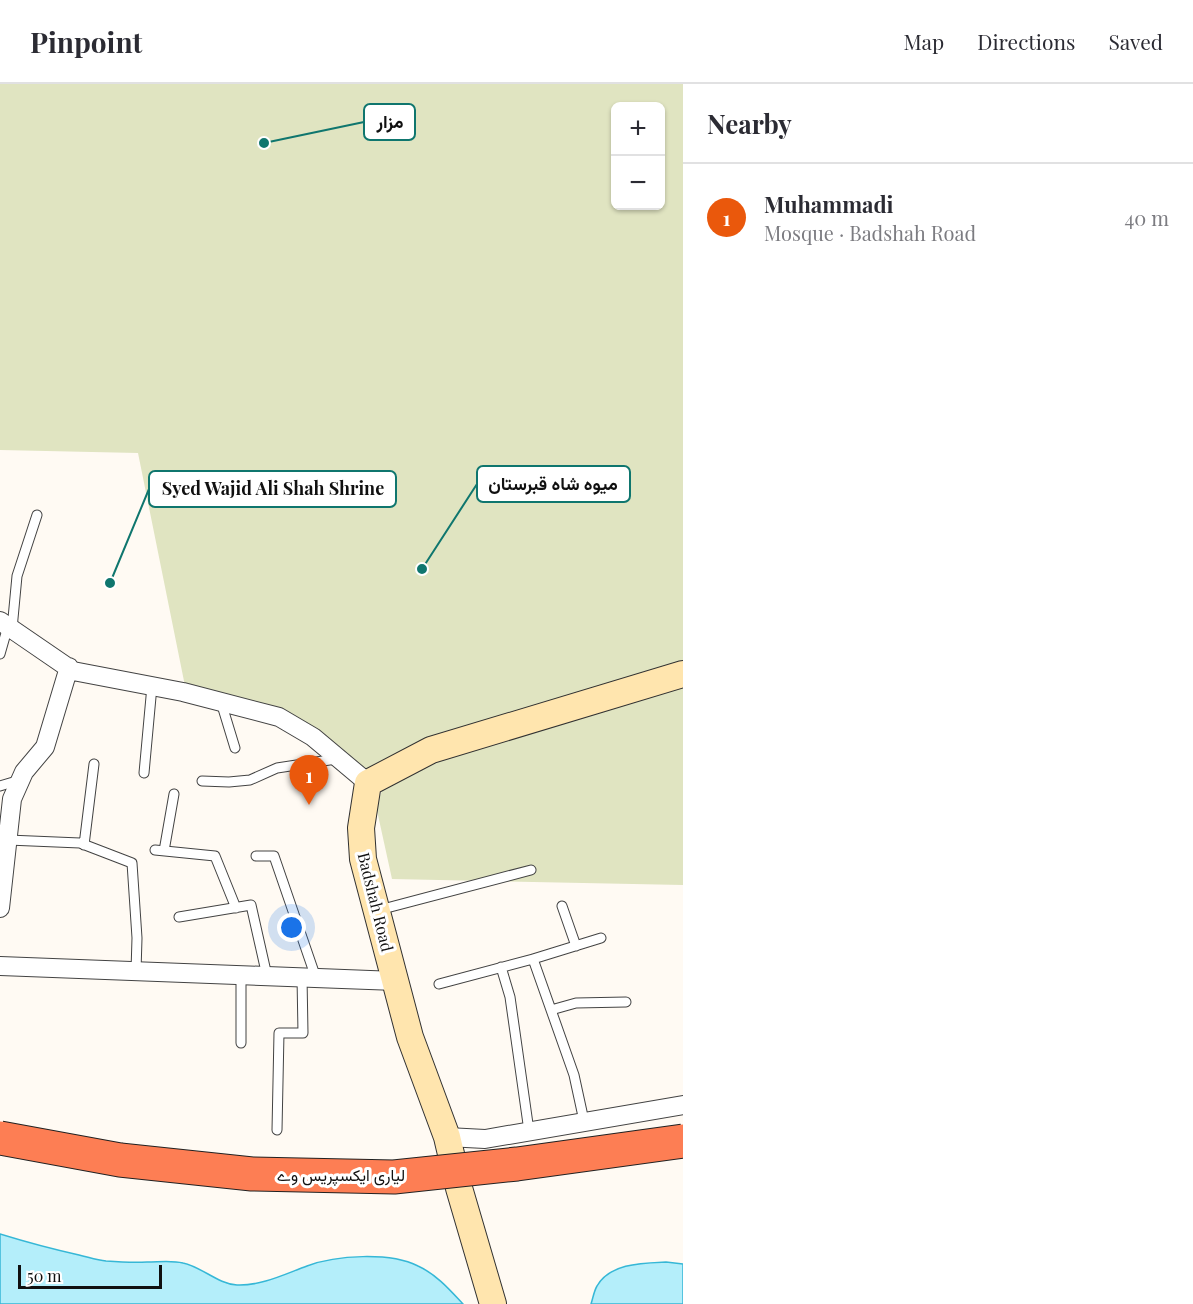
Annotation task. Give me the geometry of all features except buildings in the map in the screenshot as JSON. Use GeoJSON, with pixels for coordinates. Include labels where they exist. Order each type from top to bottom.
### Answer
{"type":"FeatureCollection","features":[{"type":"Feature","properties":{"kind":"highway","name":"لیاری ایکسپریس وے"},"geometry":{"type":"LineString","coordinates":[[0,1138],[120,1160],[252,1174],[394,1177],[517,1164],[683,1141]]}},
{"type":"Feature","properties":{"kind":"main road"},"geometry":{"type":"LineString","coordinates":[[368,783],[431,750],[683,674]]}},
{"type":"Feature","properties":{"kind":"main road","name":"Badshah Road"},"geometry":{"type":"LineString","coordinates":[[368,783],[361,828],[363,859],[410,1037],[447,1137],[459,1188],[493,1304]]}},
{"type":"Feature","properties":{"kind":"street"},"geometry":{"type":"LineString","coordinates":[[7,625],[73,670],[183,692],[279,717],[313,737],[368,783]]}},
{"type":"Feature","properties":{"kind":"street"},"geometry":{"type":"LineString","coordinates":[[0,908],[12,799],[24,772],[45,747],[69,667]]}},
{"type":"Feature","properties":{"kind":"street"},"geometry":{"type":"LineString","coordinates":[[0,966],[396,981]]}},
{"type":"Feature","properties":{"kind":"street"},"geometry":{"type":"LineString","coordinates":[[447,1137],[485,1139],[683,1105]]}},
{"type":"Feature","properties":{"kind":"lane"},"geometry":{"type":"LineString","coordinates":[[0,654],[17,576],[37,515]]}},
{"type":"Feature","properties":{"kind":"lane"},"geometry":{"type":"LineString","coordinates":[[144,773],[152,686]]}},
{"type":"Feature","properties":{"kind":"lane"},"geometry":{"type":"LineString","coordinates":[[221,702],[235,748]]}},
{"type":"Feature","properties":{"kind":"lane"},"geometry":{"type":"LineString","coordinates":[[202,781],[250,780],[277,768],[339,759]]}},
{"type":"Feature","properties":{"kind":"lane"},"geometry":{"type":"LineString","coordinates":[[84,845],[94,764]]}},
{"type":"Feature","properties":{"kind":"lane"},"geometry":{"type":"LineString","coordinates":[[0,786],[20,780]]}},
{"type":"Feature","properties":{"kind":"lane"},"geometry":{"type":"LineString","coordinates":[[174,794],[159,851],[215,856],[236,908]]}},
{"type":"Feature","properties":{"kind":"lane"},"geometry":{"type":"LineString","coordinates":[[8,840],[80,843],[132,863],[137,938],[136,971]]}},
{"type":"Feature","properties":{"kind":"lane"},"geometry":{"type":"LineString","coordinates":[[256,856],[274,856],[309,977],[303,1033],[279,1033],[278,1130]]}},
{"type":"Feature","properties":{"kind":"lane"},"geometry":{"type":"LineString","coordinates":[[377,910],[531,870]]}},
{"type":"Feature","properties":{"kind":"lane"},"geometry":{"type":"LineString","coordinates":[[179,917],[251,905],[267,976]]}},
{"type":"Feature","properties":{"kind":"lane"},"geometry":{"type":"LineString","coordinates":[[562,906],[576,946]]}},
{"type":"Feature","properties":{"kind":"lane"},"geometry":{"type":"LineString","coordinates":[[439,984],[602,938]]}},
{"type":"Feature","properties":{"kind":"lane"},"geometry":{"type":"LineString","coordinates":[[533,959],[574,1075],[584,1121]]}},
{"type":"Feature","properties":{"kind":"lane"},"geometry":{"type":"LineString","coordinates":[[501,967],[510,997],[529,1131]]}},
{"type":"Feature","properties":{"kind":"lane"},"geometry":{"type":"LineString","coordinates":[[240,1043],[241,975]]}},
{"type":"Feature","properties":{"kind":"lane"},"geometry":{"type":"LineString","coordinates":[[551,1010],[576,1004],[627,1002]]}},
{"type":"Feature","properties":{"kind":"green space"},"geometry":{"type":"Polygon","coordinates":[[[0,84],[683,84],[683,885],[392,879],[376,806],[383,788],[287,711],[185,686],[138,453],[0,450],[0,84]]]}},
{"type":"Feature","properties":{"kind":"water"},"geometry":{"type":"Polygon","coordinates":[[[0,1234],[103,1261],[183,1263],[223,1282],[237,1285],[264,1282],[333,1259],[378,1257],[393,1259],[418,1266],[431,1273],[463,1304],[0,1304],[0,1234]]]}},
{"type":"Feature","properties":{"kind":"water"},"geometry":{"type":"Polygon","coordinates":[[[666,1262],[683,1264],[683,1304],[591,1304],[597,1286],[610,1273],[628,1266],[666,1262]]]}},
{"type":"Feature","properties":{"kind":"place","name":"مزار"},"geometry":{"type":"Point","coordinates":[264,143]}},
{"type":"Feature","properties":{"kind":"place","name":"میوہ شاہ قبرستان"},"geometry":{"type":"Point","coordinates":[422,569]}},
{"type":"Feature","properties":{"kind":"place","name":"Syed Wajid Ali Shah Shrine"},"geometry":{"type":"Point","coordinates":[110,583]}},
{"type":"Feature","properties":{"kind":"place","name":"Muhammadi"},"geometry":{"type":"Point","coordinates":[309,805]}}]}
